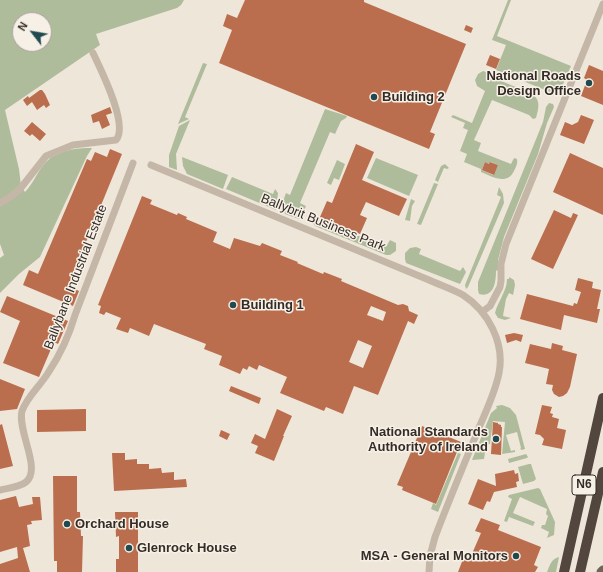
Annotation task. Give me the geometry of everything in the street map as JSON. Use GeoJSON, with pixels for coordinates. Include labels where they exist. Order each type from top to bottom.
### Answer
{"type":"FeatureCollection","features":[{"type":"Feature","properties":{"kind":"highway","name":"N6"},"geometry":{"type":"LineString","coordinates":[[564,572],[603,398]]}},
{"type":"Feature","properties":{"kind":"highway","name":"N6"},"geometry":{"type":"LineString","coordinates":[[580,572],[603,472]]}},
{"type":"Feature","properties":{"kind":"street"},"geometry":{"type":"LineString","coordinates":[[482,312],[490,306],[500,287],[501,264],[506,244],[603,4]]}},
{"type":"Feature","properties":{"kind":"street"},"geometry":{"type":"LineString","coordinates":[[0,202],[10,197],[20,189],[46,156],[73,145],[116,140],[119,137],[120,125],[117,110],[94,53]]}},
{"type":"Feature","properties":{"kind":"street","name":"Ballybane Industrial Estate"},"geometry":{"type":"LineString","coordinates":[[0,490],[26,482],[31,474],[31,463],[21,421],[22,412],[61,353],[133,163]]}},
{"type":"Feature","properties":{"kind":"street","name":"Ballybrit Business Park"},"geometry":{"type":"LineString","coordinates":[[151,166],[430,280],[462,295],[482,312],[492,326],[500,354],[499,374],[435,537],[430,556],[429,572]]}},
{"type":"Feature","properties":{"kind":"green space"},"geometry":{"type":"Polygon","coordinates":[[[0,0],[184,0],[177,8],[96,34],[100,45],[5,110],[19,169],[21,186],[25,192],[45,163],[55,155],[67,151],[92,148],[40,257],[19,274],[0,293],[0,258],[4,255],[0,244],[0,0]]]}},
{"type":"Feature","properties":{"kind":"green space"},"geometry":{"type":"Polygon","coordinates":[[[508,0],[511,0],[497,36],[571,66],[561,89],[555,94],[496,70],[506,45],[492,40],[508,0]]]}},
{"type":"Feature","properties":{"kind":"green space"},"geometry":{"type":"Polygon","coordinates":[[[203,63],[207,64],[185,117],[189,119],[178,124],[203,63]]]}},
{"type":"Feature","properties":{"kind":"green space"},"geometry":{"type":"Polygon","coordinates":[[[483,71],[497,76],[499,80],[531,93],[538,102],[538,112],[536,118],[533,119],[529,115],[492,100],[474,140],[481,143],[478,151],[511,164],[514,158],[517,159],[517,164],[514,171],[511,176],[507,178],[499,179],[481,172],[481,169],[464,162],[467,154],[460,151],[468,130],[463,128],[465,123],[451,117],[453,115],[472,123],[485,91],[477,86],[475,80],[478,74],[483,71]],[[485,162],[482,170],[493,175],[498,165],[491,162],[489,164],[485,162]]]}},
{"type":"Feature","properties":{"kind":"green space"},"geometry":{"type":"Polygon","coordinates":[[[549,103],[553,104],[554,107],[547,123],[538,154],[504,237],[498,260],[498,270],[496,271],[495,284],[488,294],[479,294],[478,282],[543,122],[546,107],[549,103]]]}},
{"type":"Feature","properties":{"kind":"green space"},"geometry":{"type":"Polygon","coordinates":[[[325,109],[347,116],[341,121],[335,134],[330,132],[300,203],[306,206],[301,218],[299,219],[285,214],[283,206],[284,198],[286,193],[290,195],[325,109]]]}},
{"type":"Feature","properties":{"kind":"green space"},"geometry":{"type":"Polygon","coordinates":[[[190,120],[176,154],[177,170],[169,167],[169,155],[179,126],[190,120]]]}},
{"type":"Feature","properties":{"kind":"green space"},"geometry":{"type":"Polygon","coordinates":[[[182,157],[228,175],[223,189],[187,174],[183,166],[182,157]]]}},
{"type":"Feature","properties":{"kind":"green space"},"geometry":{"type":"Polygon","coordinates":[[[376,158],[418,175],[409,196],[367,178],[376,158]]]}},
{"type":"Feature","properties":{"kind":"green space"},"geometry":{"type":"Polygon","coordinates":[[[337,160],[345,164],[339,180],[334,178],[331,185],[327,183],[337,160]]]}},
{"type":"Feature","properties":{"kind":"green space"},"geometry":{"type":"Polygon","coordinates":[[[445,164],[449,168],[444,168],[438,182],[435,180],[441,166],[445,164]]]}},
{"type":"Feature","properties":{"kind":"green space"},"geometry":{"type":"Polygon","coordinates":[[[232,177],[273,194],[275,189],[278,193],[276,210],[226,189],[232,177]]]}},
{"type":"Feature","properties":{"kind":"green space"},"geometry":{"type":"Polygon","coordinates":[[[434,183],[438,184],[421,225],[417,224],[434,183]]]}},
{"type":"Feature","properties":{"kind":"green space"},"geometry":{"type":"Polygon","coordinates":[[[499,187],[503,194],[504,203],[466,289],[465,285],[501,197],[497,195],[499,187]]]}},
{"type":"Feature","properties":{"kind":"green space"},"geometry":{"type":"Polygon","coordinates":[[[411,199],[415,201],[412,206],[410,221],[405,220],[411,199]]]}},
{"type":"Feature","properties":{"kind":"green space"},"geometry":{"type":"Polygon","coordinates":[[[312,216],[361,237],[362,235],[387,245],[390,240],[396,243],[396,251],[390,255],[386,255],[315,226],[311,220],[312,216]]]}},
{"type":"Feature","properties":{"kind":"green space"},"geometry":{"type":"Polygon","coordinates":[[[416,247],[421,249],[419,254],[460,271],[463,267],[466,272],[460,284],[406,263],[405,253],[410,248],[416,247]]]}},
{"type":"Feature","properties":{"kind":"green space"},"geometry":{"type":"Polygon","coordinates":[[[509,277],[514,280],[515,285],[513,295],[509,293],[506,299],[503,316],[511,318],[505,320],[498,318],[495,313],[509,277]]]}},
{"type":"Feature","properties":{"kind":"green space"},"geometry":{"type":"Polygon","coordinates":[[[502,405],[510,408],[516,415],[525,449],[520,449],[517,432],[506,435],[511,451],[515,450],[515,452],[502,454],[505,422],[493,421],[490,444],[486,445],[484,459],[472,460],[491,413],[497,408],[496,406],[502,405]]]}},
{"type":"Feature","properties":{"kind":"green space"},"geometry":{"type":"Polygon","coordinates":[[[458,453],[461,454],[438,512],[431,509],[433,503],[436,505],[458,453]]]}},
{"type":"Feature","properties":{"kind":"green space"},"geometry":{"type":"Polygon","coordinates":[[[526,454],[528,457],[527,458],[509,463],[508,459],[526,454]]]}},
{"type":"Feature","properties":{"kind":"green space"},"geometry":{"type":"Polygon","coordinates":[[[531,464],[536,479],[523,484],[518,467],[531,464]]]}},
{"type":"Feature","properties":{"kind":"green space"},"geometry":{"type":"Polygon","coordinates":[[[538,488],[540,489],[555,522],[554,535],[547,538],[549,532],[541,528],[542,525],[545,525],[548,516],[546,514],[547,509],[520,497],[513,513],[535,522],[533,526],[509,517],[507,522],[504,521],[512,499],[508,497],[509,495],[538,488]]]}},
{"type":"Feature","properties":{"kind":"green space"},"geometry":{"type":"Polygon","coordinates":[[[559,557],[556,572],[547,572],[552,561],[559,557]]]}},
{"type":"Feature","properties":{"kind":"building","name":"Building 2"},"geometry":{"type":"Polygon","coordinates":[[[245,0],[364,0],[364,2],[466,44],[430,132],[435,134],[429,149],[219,63],[232,30],[223,26],[227,14],[237,18],[245,0]]]}},
{"type":"Feature","properties":{"kind":"building"},"geometry":{"type":"Polygon","coordinates":[[[466,25],[473,28],[471,33],[464,30],[466,25]]]}},
{"type":"Feature","properties":{"kind":"building"},"geometry":{"type":"Polygon","coordinates":[[[490,55],[500,59],[496,69],[486,65],[490,55]]]}},
{"type":"Feature","properties":{"kind":"building"},"geometry":{"type":"Polygon","coordinates":[[[589,65],[603,71],[603,105],[581,96],[587,80],[584,78],[589,65]]]}},
{"type":"Feature","properties":{"kind":"building"},"geometry":{"type":"Polygon","coordinates":[[[42,90],[45,94],[50,105],[46,108],[44,105],[37,110],[32,102],[27,106],[23,100],[28,96],[29,98],[42,90]]]}},
{"type":"Feature","properties":{"kind":"building"},"geometry":{"type":"Polygon","coordinates":[[[110,107],[112,113],[106,115],[110,125],[102,129],[99,121],[93,123],[91,115],[110,107]]]}},
{"type":"Feature","properties":{"kind":"building"},"geometry":{"type":"Polygon","coordinates":[[[581,115],[594,120],[584,144],[560,135],[565,122],[572,125],[578,122],[581,115]]]}},
{"type":"Feature","properties":{"kind":"building"},"geometry":{"type":"Polygon","coordinates":[[[32,122],[46,134],[40,141],[32,134],[30,136],[24,131],[32,122]]]}},
{"type":"Feature","properties":{"kind":"building"},"geometry":{"type":"Polygon","coordinates":[[[356,144],[374,152],[362,180],[407,199],[399,216],[366,202],[360,215],[367,218],[360,234],[320,217],[327,201],[332,203],[356,144]]]}},
{"type":"Feature","properties":{"kind":"building"},"geometry":{"type":"Polygon","coordinates":[[[110,149],[122,154],[68,286],[79,291],[73,306],[23,285],[29,270],[38,274],[87,159],[91,161],[95,152],[107,157],[110,149]]]}},
{"type":"Feature","properties":{"kind":"building"},"geometry":{"type":"Polygon","coordinates":[[[570,153],[603,168],[603,215],[553,192],[570,153]]]}},
{"type":"Feature","properties":{"kind":"building"},"geometry":{"type":"Polygon","coordinates":[[[485,162],[498,165],[494,175],[482,170],[485,162]]]}},
{"type":"Feature","properties":{"kind":"building","name":"Building 1"},"geometry":{"type":"Polygon","coordinates":[[[142,196],[152,200],[150,204],[177,215],[178,213],[187,217],[186,219],[217,232],[213,242],[230,249],[234,238],[260,246],[262,243],[282,251],[280,255],[298,262],[297,263],[323,274],[324,272],[342,279],[341,281],[398,305],[403,304],[408,306],[409,311],[418,315],[414,324],[408,321],[378,395],[354,386],[343,414],[326,407],[324,411],[280,393],[287,377],[259,365],[257,370],[249,366],[247,370],[243,368],[240,374],[219,365],[222,356],[204,349],[206,344],[154,324],[149,336],[130,328],[128,333],[116,329],[121,318],[106,312],[104,315],[99,313],[101,306],[98,305],[142,196]],[[371,306],[367,315],[383,321],[386,312],[371,306]],[[358,340],[349,362],[363,368],[372,346],[358,340]]]}},
{"type":"Feature","properties":{"kind":"building"},"geometry":{"type":"Polygon","coordinates":[[[554,210],[571,218],[573,213],[578,215],[553,269],[531,259],[554,210]]]}},
{"type":"Feature","properties":{"kind":"building"},"geometry":{"type":"Polygon","coordinates":[[[578,278],[593,282],[592,288],[601,290],[597,309],[600,309],[597,323],[564,315],[561,330],[520,319],[527,294],[573,306],[574,303],[577,304],[581,292],[575,290],[578,278]]]}},
{"type":"Feature","properties":{"kind":"building"},"geometry":{"type":"Polygon","coordinates":[[[7,296],[68,321],[58,344],[54,342],[39,377],[3,363],[20,321],[0,312],[7,296]]]}},
{"type":"Feature","properties":{"kind":"building"},"geometry":{"type":"Polygon","coordinates":[[[514,333],[523,335],[521,342],[516,340],[507,343],[505,335],[514,333]]]}},
{"type":"Feature","properties":{"kind":"building"},"geometry":{"type":"Polygon","coordinates":[[[552,343],[563,346],[562,350],[577,354],[570,387],[567,393],[559,397],[554,394],[552,390],[553,385],[546,384],[549,369],[525,363],[530,344],[551,349],[552,343]]]}},
{"type":"Feature","properties":{"kind":"building"},"geometry":{"type":"Polygon","coordinates":[[[0,379],[25,389],[17,409],[0,411],[0,379]]]}},
{"type":"Feature","properties":{"kind":"building"},"geometry":{"type":"Polygon","coordinates":[[[231,386],[261,398],[259,404],[229,391],[231,386]]]}},
{"type":"Feature","properties":{"kind":"building"},"geometry":{"type":"Polygon","coordinates":[[[542,405],[552,407],[550,413],[553,414],[552,417],[559,419],[557,428],[566,430],[562,449],[542,445],[544,439],[540,435],[535,434],[542,405]]]}},
{"type":"Feature","properties":{"kind":"building"},"geometry":{"type":"Polygon","coordinates":[[[86,409],[86,431],[37,432],[37,410],[86,409]]]}},
{"type":"Feature","properties":{"kind":"building"},"geometry":{"type":"Polygon","coordinates":[[[277,409],[292,416],[274,461],[255,453],[258,446],[251,443],[255,434],[265,439],[277,409]]]}},
{"type":"Feature","properties":{"kind":"building"},"geometry":{"type":"Polygon","coordinates":[[[493,422],[498,423],[502,427],[501,455],[491,454],[493,422]]]}},
{"type":"Feature","properties":{"kind":"building"},"geometry":{"type":"Polygon","coordinates":[[[2,424],[13,466],[0,469],[0,425],[2,424]]]}},
{"type":"Feature","properties":{"kind":"building"},"geometry":{"type":"Polygon","coordinates":[[[422,426],[461,442],[436,504],[402,490],[403,487],[397,485],[422,426]]]}},
{"type":"Feature","properties":{"kind":"building"},"geometry":{"type":"Polygon","coordinates":[[[221,430],[230,434],[227,440],[219,436],[221,430]]]}},
{"type":"Feature","properties":{"kind":"building"},"geometry":{"type":"Polygon","coordinates":[[[112,453],[125,453],[125,460],[137,459],[137,464],[149,464],[149,469],[161,468],[162,473],[174,472],[174,480],[186,479],[187,487],[114,491],[112,453]]]}},
{"type":"Feature","properties":{"kind":"building"},"geometry":{"type":"Polygon","coordinates":[[[514,470],[515,474],[518,473],[519,481],[516,482],[517,487],[494,492],[490,502],[487,501],[483,510],[468,504],[478,479],[496,486],[495,474],[514,470]]]}},
{"type":"Feature","properties":{"kind":"building","name":"Orchard House"},"geometry":{"type":"Polygon","coordinates":[[[53,476],[77,476],[77,512],[80,512],[81,536],[83,536],[82,572],[57,572],[57,561],[54,561],[53,476]]]}},
{"type":"Feature","properties":{"kind":"building"},"geometry":{"type":"Polygon","coordinates":[[[16,496],[19,507],[33,504],[32,497],[40,497],[42,520],[31,521],[32,524],[27,525],[30,546],[23,548],[30,572],[0,572],[0,564],[18,558],[17,547],[0,552],[0,500],[16,496]]]}},
{"type":"Feature","properties":{"kind":"building","name":"Glenrock House"},"geometry":{"type":"Polygon","coordinates":[[[115,512],[138,512],[138,572],[116,572],[116,559],[119,559],[119,536],[116,537],[115,512]]]}},
{"type":"Feature","properties":{"kind":"building"},"geometry":{"type":"Polygon","coordinates":[[[481,518],[500,525],[498,530],[541,547],[534,565],[538,567],[535,572],[458,572],[465,554],[471,556],[481,533],[475,531],[481,518]]]}},
{"type":"Feature","properties":{"kind":"place","name":"National Roads Design Office"},"geometry":{"type":"Point","coordinates":[589,83]}},
{"type":"Feature","properties":{"kind":"place","name":"Building 2"},"geometry":{"type":"Point","coordinates":[374,97]}},
{"type":"Feature","properties":{"kind":"place","name":"Building 1"},"geometry":{"type":"Point","coordinates":[233,305]}},
{"type":"Feature","properties":{"kind":"place","name":"National Standards Authority of Ireland"},"geometry":{"type":"Point","coordinates":[496,439]}},
{"type":"Feature","properties":{"kind":"place","name":"Orchard House"},"geometry":{"type":"Point","coordinates":[67,524]}},
{"type":"Feature","properties":{"kind":"place","name":"Glenrock House"},"geometry":{"type":"Point","coordinates":[129,548]}},
{"type":"Feature","properties":{"kind":"place","name":"MSA - General Monitors"},"geometry":{"type":"Point","coordinates":[516,556]}}]}
